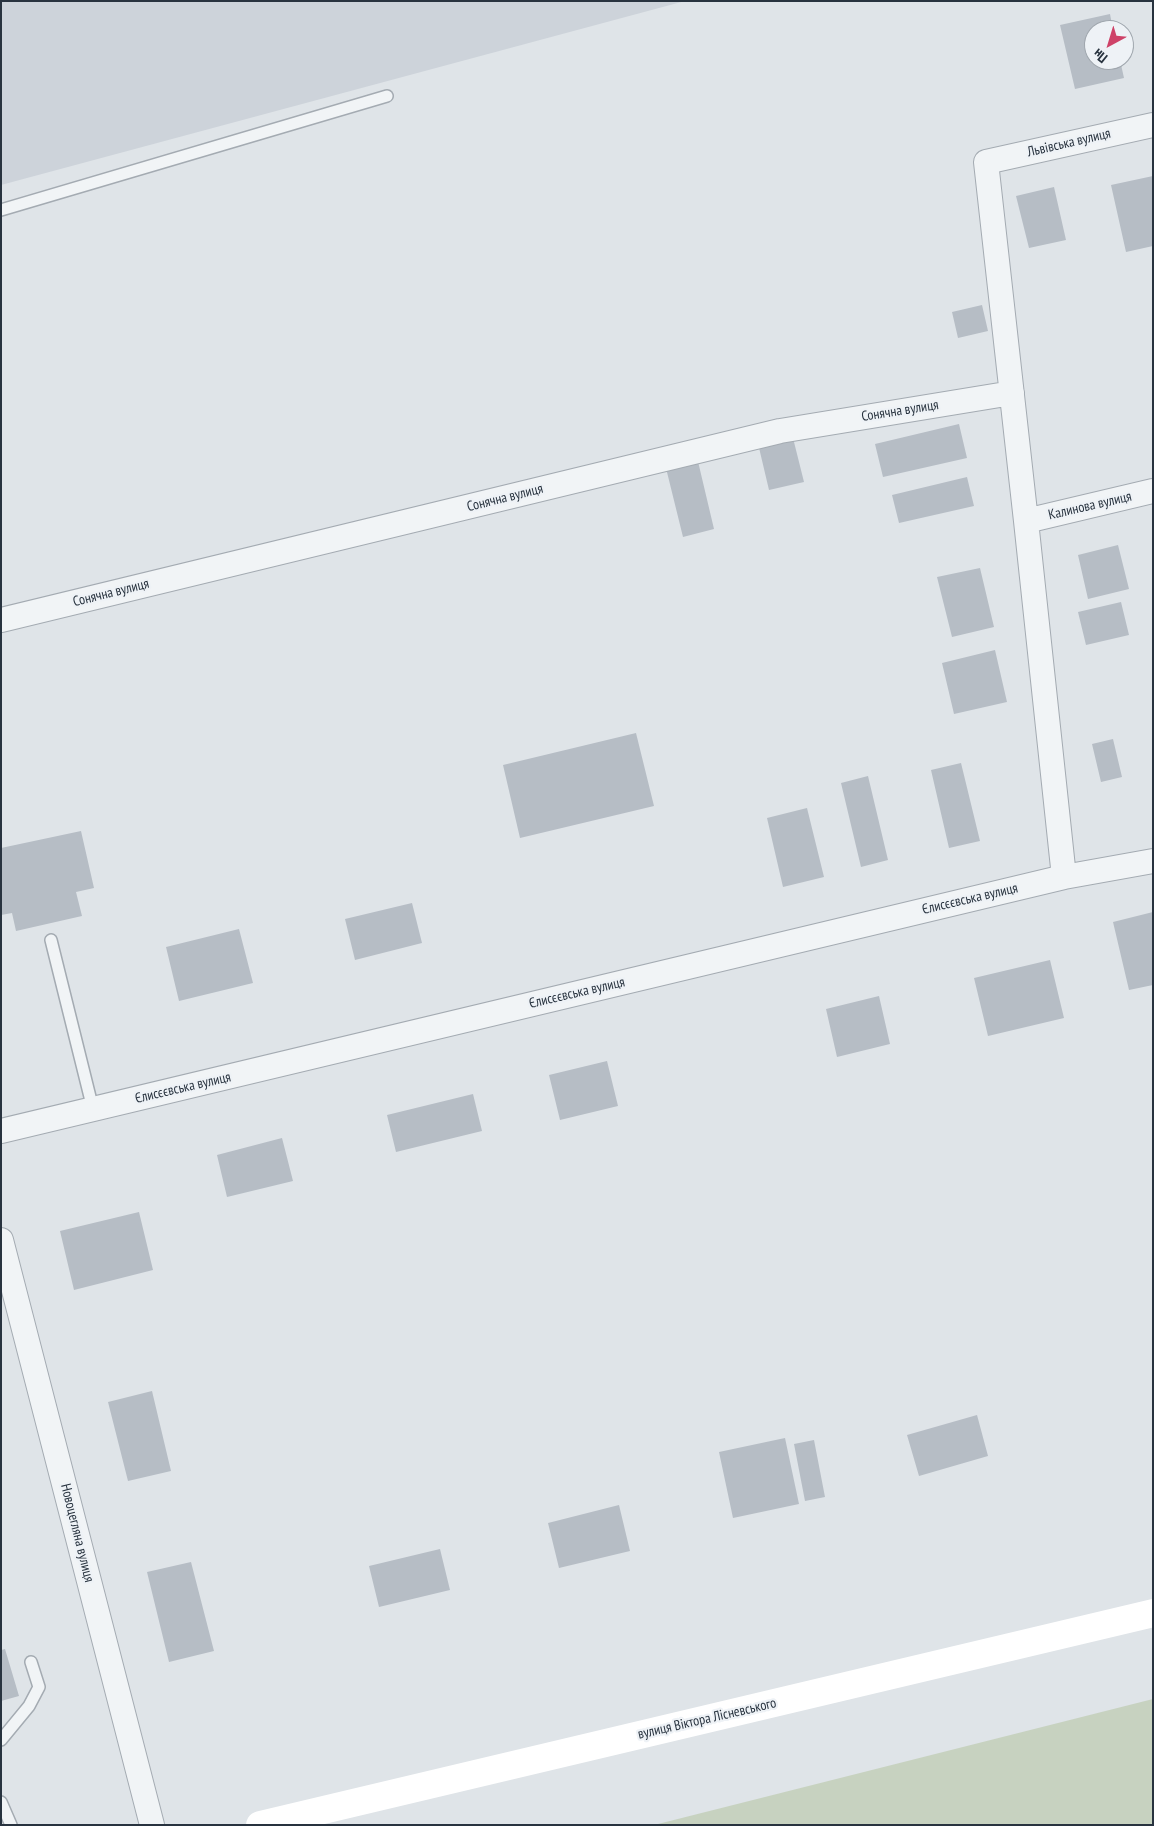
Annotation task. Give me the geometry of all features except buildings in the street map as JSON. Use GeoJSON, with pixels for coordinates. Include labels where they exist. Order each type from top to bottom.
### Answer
{"type":"FeatureCollection","features":[{"type":"Feature","properties":{"kind":"street","name":"Львівська вулиця"},"geometry":{"type":"LineString","coordinates":[[1012,393],[986,162],[1153,124]]}},
{"type":"Feature","properties":{"kind":"street"},"geometry":{"type":"LineString","coordinates":[[1012,393],[1064,877]]}},
{"type":"Feature","properties":{"kind":"street","name":"Сонячна вулиця"},"geometry":{"type":"LineString","coordinates":[[1,620],[780,431],[1012,393]]}},
{"type":"Feature","properties":{"kind":"street","name":"Калинова вулиця"},"geometry":{"type":"LineString","coordinates":[[1026,521],[1153,491]]}},
{"type":"Feature","properties":{"kind":"street","name":"Єлисєєвська вулиця"},"geometry":{"type":"LineString","coordinates":[[1,1131],[1064,877],[1153,861]]}},
{"type":"Feature","properties":{"kind":"street","name":"Новоцегляна вулиця"},"geometry":{"type":"LineString","coordinates":[[1,1240],[152,1825]]}},
{"type":"Feature","properties":{"kind":"street","name":"вулиця Віктора Лісневського"},"geometry":{"type":"LineString","coordinates":[[260,1825],[1153,1613]]}},
{"type":"Feature","properties":{"kind":"lane"},"geometry":{"type":"LineString","coordinates":[[1,210],[387,96]]}},
{"type":"Feature","properties":{"kind":"lane"},"geometry":{"type":"LineString","coordinates":[[51,940],[93,1109]]}},
{"type":"Feature","properties":{"kind":"lane"},"geometry":{"type":"LineString","coordinates":[[1,1740],[29,1706],[38,1687],[31,1662]]}},
{"type":"Feature","properties":{"kind":"lane"},"geometry":{"type":"LineString","coordinates":[[1,1802],[11,1825]]}},
{"type":"Feature","properties":{"kind":"shaded area"},"geometry":{"type":"Polygon","coordinates":[[[1,1],[685,1],[1,185],[1,1]]]}},
{"type":"Feature","properties":{"kind":"green space"},"geometry":{"type":"Polygon","coordinates":[[[1153,1699],[1153,1825],[654,1825],[1153,1699]]]}}]}
